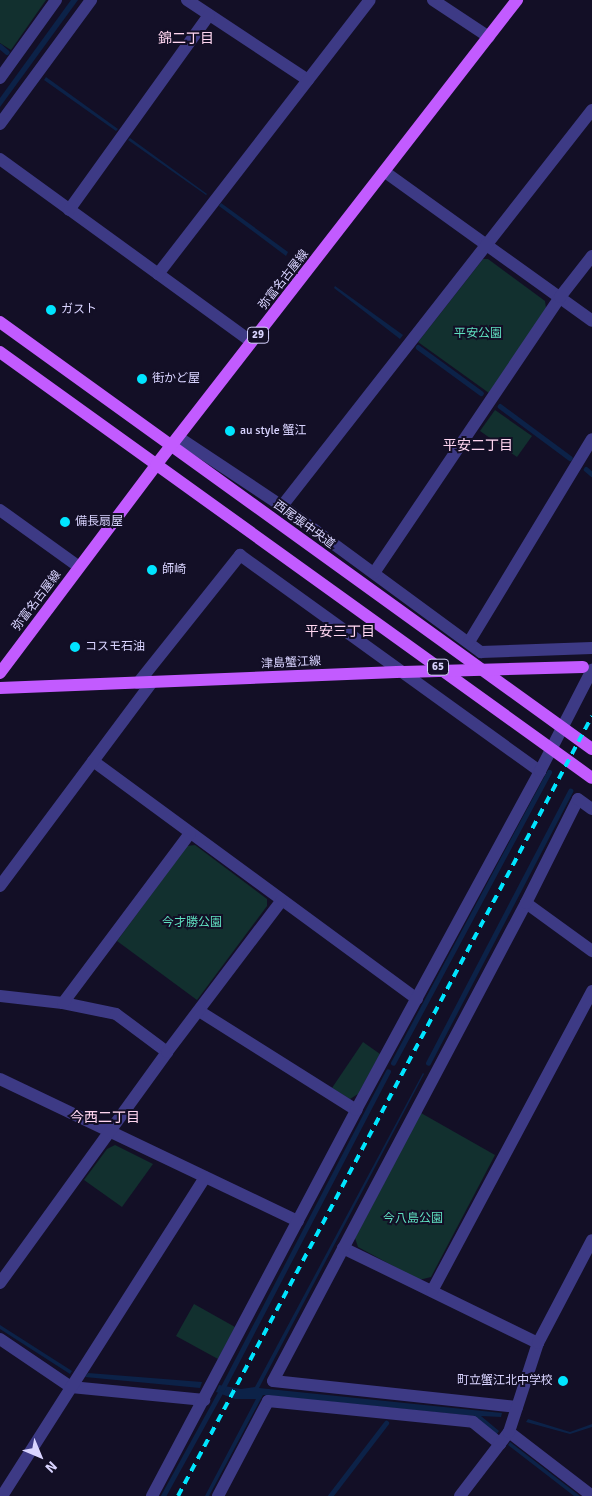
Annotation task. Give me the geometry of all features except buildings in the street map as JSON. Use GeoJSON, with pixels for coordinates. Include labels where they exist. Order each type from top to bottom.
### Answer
{"type":"FeatureCollection","features":[{"type":"Feature","properties":{"kind":"main road","name":"弥富名古屋線"},"geometry":{"type":"LineString","coordinates":[[0,673],[156,465],[518,0]]}},
{"type":"Feature","properties":{"kind":"main road","name":"西尾張中央道"},"geometry":{"type":"LineString","coordinates":[[0,322],[175,441],[298,538],[592,749]]}},
{"type":"Feature","properties":{"kind":"main road","name":"65"},"geometry":{"type":"LineString","coordinates":[[0,352],[592,778]]}},
{"type":"Feature","properties":{"kind":"main road","name":"津島蟹江線"},"geometry":{"type":"LineString","coordinates":[[0,688],[403,672],[588,668]]}},
{"type":"Feature","properties":{"kind":"street"},"geometry":{"type":"LineString","coordinates":[[0,78],[56,0]]}},
{"type":"Feature","properties":{"kind":"street"},"geometry":{"type":"LineString","coordinates":[[0,124],[91,0]]}},
{"type":"Feature","properties":{"kind":"street"},"geometry":{"type":"LineString","coordinates":[[187,0],[308,80]]}},
{"type":"Feature","properties":{"kind":"street"},"geometry":{"type":"LineString","coordinates":[[158,274],[370,0]]}},
{"type":"Feature","properties":{"kind":"street"},"geometry":{"type":"LineString","coordinates":[[433,0],[489,37]]}},
{"type":"Feature","properties":{"kind":"street"},"geometry":{"type":"LineString","coordinates":[[69,210],[209,15]]}},
{"type":"Feature","properties":{"kind":"street"},"geometry":{"type":"LineString","coordinates":[[282,506],[485,244],[592,110]]}},
{"type":"Feature","properties":{"kind":"street"},"geometry":{"type":"LineString","coordinates":[[0,159],[252,342]]}},
{"type":"Feature","properties":{"kind":"street"},"geometry":{"type":"LineString","coordinates":[[385,172],[592,321]]}},
{"type":"Feature","properties":{"kind":"street"},"geometry":{"type":"LineString","coordinates":[[374,574],[560,297],[592,256]]}},
{"type":"Feature","properties":{"kind":"street"},"geometry":{"type":"LineString","coordinates":[[469,642],[592,439]]}},
{"type":"Feature","properties":{"kind":"street"},"geometry":{"type":"LineString","coordinates":[[175,441],[282,506],[482,652],[592,648]]}},
{"type":"Feature","properties":{"kind":"street"},"geometry":{"type":"LineString","coordinates":[[0,510],[79,567]]}},
{"type":"Feature","properties":{"kind":"street"},"geometry":{"type":"LineString","coordinates":[[138,684],[240,555],[540,771]]}},
{"type":"Feature","properties":{"kind":"street"},"geometry":{"type":"LineString","coordinates":[[152,1496],[356,1110],[540,771],[588,668]]}},
{"type":"Feature","properties":{"kind":"street"},"geometry":{"type":"LineString","coordinates":[[0,886],[152,682]]}},
{"type":"Feature","properties":{"kind":"street"},"geometry":{"type":"LineString","coordinates":[[93,761],[281,901],[417,999]]}},
{"type":"Feature","properties":{"kind":"street"},"geometry":{"type":"LineString","coordinates":[[517,1407],[273,1381],[526,903],[578,799],[592,809]]}},
{"type":"Feature","properties":{"kind":"street"},"geometry":{"type":"LineString","coordinates":[[62,1003],[190,833]]}},
{"type":"Feature","properties":{"kind":"street"},"geometry":{"type":"LineString","coordinates":[[0,1283],[167,1052],[281,901]]}},
{"type":"Feature","properties":{"kind":"street"},"geometry":{"type":"LineString","coordinates":[[526,903],[592,951]]}},
{"type":"Feature","properties":{"kind":"street"},"geometry":{"type":"LineString","coordinates":[[432,1291],[592,991]]}},
{"type":"Feature","properties":{"kind":"street"},"geometry":{"type":"LineString","coordinates":[[0,996],[62,1003],[116,1014],[167,1052]]}},
{"type":"Feature","properties":{"kind":"street"},"geometry":{"type":"LineString","coordinates":[[199,1011],[356,1110]]}},
{"type":"Feature","properties":{"kind":"street"},"geometry":{"type":"LineString","coordinates":[[1,1082],[298,1221]]}},
{"type":"Feature","properties":{"kind":"street"},"geometry":{"type":"LineString","coordinates":[[2,1496],[205,1177]]}},
{"type":"Feature","properties":{"kind":"street"},"geometry":{"type":"LineString","coordinates":[[460,1496],[509,1432],[538,1343],[592,1240]]}},
{"type":"Feature","properties":{"kind":"street"},"geometry":{"type":"LineString","coordinates":[[343,1248],[538,1343]]}},
{"type":"Feature","properties":{"kind":"street"},"geometry":{"type":"LineString","coordinates":[[0,1339],[72,1387],[204,1400]]}},
{"type":"Feature","properties":{"kind":"street"},"geometry":{"type":"LineString","coordinates":[[218,1496],[268,1401],[473,1422],[500,1444]]}},
{"type":"Feature","properties":{"kind":"street"},"geometry":{"type":"LineString","coordinates":[[509,1432],[592,1496]]}},
{"type":"Feature","properties":{"kind":"green space"},"geometry":{"type":"Polygon","coordinates":[[[0,0],[46,0],[11,50],[0,43],[0,0]]]}},
{"type":"Feature","properties":{"kind":"green space","name":"平安公園"},"geometry":{"type":"Polygon","coordinates":[[[483,259],[488,259],[545,301],[546,308],[489,393],[418,342],[483,259]]]}},
{"type":"Feature","properties":{"kind":"green space"},"geometry":{"type":"Polygon","coordinates":[[[495,410],[532,436],[517,457],[480,431],[495,410]]]}},
{"type":"Feature","properties":{"kind":"green space","name":"今才勝公園"},"geometry":{"type":"Polygon","coordinates":[[[195,845],[267,899],[267,906],[197,1000],[117,941],[187,846],[195,845]]]}},
{"type":"Feature","properties":{"kind":"green space"},"geometry":{"type":"Polygon","coordinates":[[[363,1042],[380,1054],[358,1094],[350,1099],[332,1088],[363,1042]]]}},
{"type":"Feature","properties":{"kind":"green space","name":"今八島公園"},"geometry":{"type":"Polygon","coordinates":[[[421,1113],[495,1155],[431,1277],[419,1280],[358,1247],[355,1238],[421,1113]]]}},
{"type":"Feature","properties":{"kind":"green space"},"geometry":{"type":"Polygon","coordinates":[[[115,1145],[153,1164],[122,1207],[84,1180],[107,1149],[115,1145]]]}},
{"type":"Feature","properties":{"kind":"green space"},"geometry":{"type":"Polygon","coordinates":[[[194,1304],[235,1327],[218,1359],[176,1336],[194,1304]]]}},
{"type":"Feature","properties":{"kind":"water"},"geometry":{"type":"Polygon","coordinates":[[[71,0],[78,0],[0,107],[0,98],[71,0]]]}},
{"type":"Feature","properties":{"kind":"water"},"geometry":{"type":"Polygon","coordinates":[[[46,77],[118,129],[116,131],[44,80],[46,77]]]}},
{"type":"Feature","properties":{"kind":"water"},"geometry":{"type":"Polygon","coordinates":[[[130,138],[207,194],[128,140],[130,138]]]}},
{"type":"Feature","properties":{"kind":"water"},"geometry":{"type":"Polygon","coordinates":[[[221,203],[288,252],[286,256],[219,206],[221,203]]]}},
{"type":"Feature","properties":{"kind":"water"},"geometry":{"type":"Polygon","coordinates":[[[335,286],[403,335],[400,339],[334,288],[335,286]]]}},
{"type":"Feature","properties":{"kind":"water"},"geometry":{"type":"Polygon","coordinates":[[[423,1073],[259,1388],[502,1413],[501,1417],[481,1416],[499,1431],[496,1435],[475,1416],[263,1395],[209,1496],[205,1496],[256,1399],[235,1399],[216,1392],[219,1385],[241,1389],[255,1387],[423,1073]]]}},
{"type":"Feature","properties":{"kind":"water"},"geometry":{"type":"Polygon","coordinates":[[[0,1325],[72,1371],[70,1374],[0,1329],[0,1325]]]}},
{"type":"Feature","properties":{"kind":"water"},"geometry":{"type":"Polygon","coordinates":[[[88,1373],[202,1382],[200,1388],[85,1377],[88,1373]]]}},
{"type":"Feature","properties":{"kind":"water"},"geometry":{"type":"Polygon","coordinates":[[[528,1419],[570,1432],[592,1424],[592,1427],[570,1434],[526,1422],[528,1419]]]}},
{"type":"Feature","properties":{"kind":"water"},"geometry":{"type":"Polygon","coordinates":[[[510,1442],[580,1496],[574,1496],[508,1445],[510,1442]]]}},
{"type":"Feature","properties":{"kind":"waterway"},"geometry":{"type":"LineString","coordinates":[[0,46],[7,52]]}},
{"type":"Feature","properties":{"kind":"waterway"},"geometry":{"type":"LineString","coordinates":[[418,347],[481,393]]}},
{"type":"Feature","properties":{"kind":"waterway"},"geometry":{"type":"LineString","coordinates":[[500,406],[570,458]]}},
{"type":"Feature","properties":{"kind":"waterway"},"geometry":{"type":"LineString","coordinates":[[586,469],[592,474]]}},
{"type":"Feature","properties":{"kind":"waterway"},"geometry":{"type":"LineString","coordinates":[[393,1063],[549,772]]}},
{"type":"Feature","properties":{"kind":"waterway"},"geometry":{"type":"LineString","coordinates":[[428,1063],[570,791]]}},
{"type":"Feature","properties":{"kind":"waterway"},"geometry":{"type":"LineString","coordinates":[[163,1496],[222,1389],[388,1072]]}},
{"type":"Feature","properties":{"kind":"waterway"},"geometry":{"type":"LineString","coordinates":[[330,1496],[386,1423]]}},
{"type":"Feature","properties":{"kind":"railway"},"geometry":{"type":"LineString","coordinates":[[178,1496],[592,716]]}},
{"type":"Feature","properties":{"kind":"place","name":"ガスト"},"geometry":{"type":"Point","coordinates":[51,310]}},
{"type":"Feature","properties":{"kind":"place","name":"街かど屋"},"geometry":{"type":"Point","coordinates":[142,379]}},
{"type":"Feature","properties":{"kind":"place","name":"au style 蟹江"},"geometry":{"type":"Point","coordinates":[230,431]}},
{"type":"Feature","properties":{"kind":"place","name":"備長扇屋"},"geometry":{"type":"Point","coordinates":[65,522]}},
{"type":"Feature","properties":{"kind":"place","name":"師崎"},"geometry":{"type":"Point","coordinates":[152,570]}},
{"type":"Feature","properties":{"kind":"place","name":"コスモ石油"},"geometry":{"type":"Point","coordinates":[75,647]}},
{"type":"Feature","properties":{"kind":"place","name":"町立蟹江北中学校"},"geometry":{"type":"Point","coordinates":[563,1381]}},
{"type":"Feature","properties":{"kind":"district","name":"錦二丁目"},"geometry":{"type":"Point","coordinates":[186,39]}},
{"type":"Feature","properties":{"kind":"district","name":"平安二丁目"},"geometry":{"type":"Point","coordinates":[478,446]}},
{"type":"Feature","properties":{"kind":"district","name":"平安三丁目"},"geometry":{"type":"Point","coordinates":[340,632]}},
{"type":"Feature","properties":{"kind":"district","name":"今西二丁目"},"geometry":{"type":"Point","coordinates":[105,1118]}}]}
